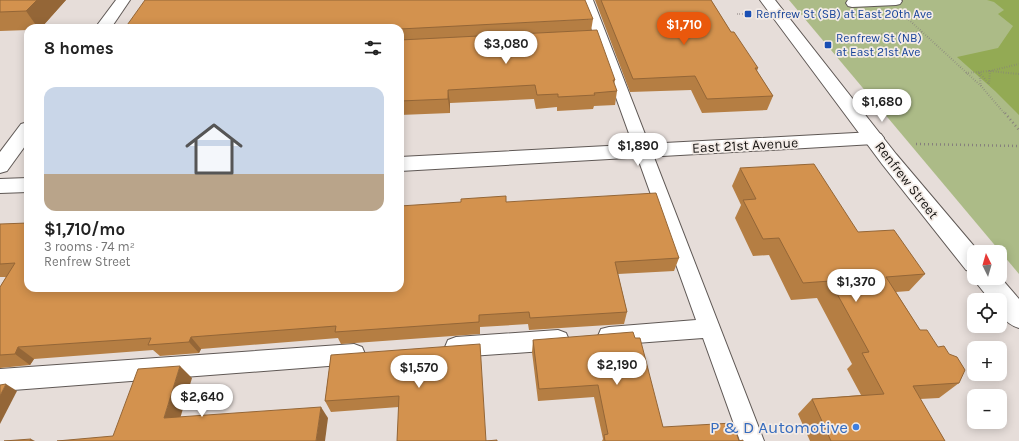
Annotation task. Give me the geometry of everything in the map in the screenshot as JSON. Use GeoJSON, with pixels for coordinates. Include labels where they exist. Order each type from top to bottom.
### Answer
{"type":"FeatureCollection","features":[{"type":"Feature","properties":{"kind":"street"},"geometry":{"type":"LineString","coordinates":[[106,24],[123,0]]}},
{"type":"Feature","properties":{"kind":"street","name":"Renfrew Street"},"geometry":{"type":"LineString","coordinates":[[767,0],[889,159],[967,255]]}},
{"type":"Feature","properties":{"kind":"street"},"geometry":{"type":"LineString","coordinates":[[0,166],[24,133]]}},
{"type":"Feature","properties":{"kind":"street","name":"East 21st Avenue"},"geometry":{"type":"LineString","coordinates":[[404,164],[874,138]]}},
{"type":"Feature","properties":{"kind":"street"},"geometry":{"type":"LineString","coordinates":[[0,186],[24,185]]}},
{"type":"Feature","properties":{"kind":"street"},"geometry":{"type":"LineString","coordinates":[[992,285],[1019,317]]}},
{"type":"Feature","properties":{"kind":"lane"},"geometry":{"type":"LineString","coordinates":[[587,0],[752,441]]}},
{"type":"Feature","properties":{"kind":"lane"},"geometry":{"type":"LineString","coordinates":[[852,3],[892,1]]}},
{"type":"Feature","properties":{"kind":"lane"},"geometry":{"type":"LineString","coordinates":[[585,39],[601,38]]}},
{"type":"Feature","properties":{"kind":"lane"},"geometry":{"type":"LineString","coordinates":[[439,348],[710,328]]}},
{"type":"Feature","properties":{"kind":"lane"},"geometry":{"type":"LineString","coordinates":[[0,380],[375,353]]}},
{"type":"Feature","properties":{"kind":"path"},"geometry":{"type":"LineString","coordinates":[[892,1],[922,32],[965,73],[981,86],[1019,130]]}},
{"type":"Feature","properties":{"kind":"path"},"geometry":{"type":"LineString","coordinates":[[736,14],[748,14]]}},
{"type":"Feature","properties":{"kind":"path"},"geometry":{"type":"LineString","coordinates":[[881,34],[922,32]]}},
{"type":"Feature","properties":{"kind":"path"},"geometry":{"type":"LineString","coordinates":[[965,73],[990,71],[1019,64]]}},
{"type":"Feature","properties":{"kind":"path"},"geometry":{"type":"LineString","coordinates":[[979,72],[989,84],[990,71]]}},
{"type":"Feature","properties":{"kind":"path"},"geometry":{"type":"LineString","coordinates":[[990,71],[1019,74]]}},
{"type":"Feature","properties":{"kind":"path"},"geometry":{"type":"LineString","coordinates":[[979,72],[981,86]]}},
{"type":"Feature","properties":{"kind":"path"},"geometry":{"type":"LineString","coordinates":[[916,144],[1019,146]]}},
{"type":"Feature","properties":{"kind":"green space"},"geometry":{"type":"Polygon","coordinates":[[[789,0],[1019,0],[1019,274],[1007,260],[1007,245],[995,245],[789,0]]]}},
{"type":"Feature","properties":{"kind":"green space"},"geometry":{"type":"Polygon","coordinates":[[[987,0],[1019,0],[1019,115],[957,57],[998,48],[1013,26],[998,14],[1004,10],[994,2],[987,0]]]}},
{"type":"Feature","properties":{"kind":"building"},"geometry":{"type":"Polygon","coordinates":[[[0,0],[37,0],[26,11],[0,12],[0,0]]]}},
{"type":"Feature","properties":{"kind":"building"},"geometry":{"type":"Polygon","coordinates":[[[145,0],[585,0],[593,19],[404,29],[404,24],[128,24],[145,0]]]}},
{"type":"Feature","properties":{"kind":"building"},"geometry":{"type":"Polygon","coordinates":[[[601,0],[711,0],[731,32],[734,32],[758,68],[755,68],[773,96],[707,99],[695,76],[633,79],[601,0]]]}},
{"type":"Feature","properties":{"kind":"building"},"geometry":{"type":"Polygon","coordinates":[[[597,30],[615,80],[613,80],[617,91],[594,93],[595,95],[558,97],[558,94],[537,95],[535,85],[448,90],[448,99],[404,101],[404,40],[597,30]]]}},
{"type":"Feature","properties":{"kind":"building"},"geometry":{"type":"Polygon","coordinates":[[[814,164],[858,232],[894,230],[925,274],[886,277],[920,330],[927,330],[938,347],[944,346],[949,354],[957,357],[965,370],[959,383],[913,386],[945,441],[831,441],[812,399],[884,394],[862,353],[869,352],[830,281],[803,283],[779,238],[763,239],[743,200],[756,199],[740,168],[814,164]]]}},
{"type":"Feature","properties":{"kind":"building"},"geometry":{"type":"Polygon","coordinates":[[[656,193],[679,258],[615,262],[627,312],[530,318],[529,312],[479,315],[479,322],[335,332],[336,326],[191,337],[189,342],[148,345],[151,338],[18,347],[15,354],[0,355],[0,287],[15,263],[0,264],[0,224],[24,223],[24,292],[404,292],[404,206],[461,202],[461,199],[506,196],[506,202],[656,193]]]}},
{"type":"Feature","properties":{"kind":"building"},"geometry":{"type":"Polygon","coordinates":[[[633,332],[635,338],[640,338],[663,427],[733,423],[739,441],[605,441],[604,435],[608,434],[598,385],[539,389],[533,340],[633,332]]]}},
{"type":"Feature","properties":{"kind":"building"},"geometry":{"type":"Polygon","coordinates":[[[480,344],[486,441],[397,441],[399,396],[325,401],[331,355],[480,344]]]}},
{"type":"Feature","properties":{"kind":"building"},"geometry":{"type":"Polygon","coordinates":[[[180,366],[164,418],[321,407],[316,441],[57,441],[113,436],[138,369],[180,366]]]}},
{"type":"Feature","properties":{"kind":"building"},"geometry":{"type":"Polygon","coordinates":[[[6,384],[0,396],[0,385],[6,384]]]}},
{"type":"Feature","properties":{"kind":"building"},"geometry":{"type":"Polygon","coordinates":[[[31,439],[30,441],[4,441],[31,439]]]}},
{"type":"Feature","properties":{"kind":"place","name":"Renfrew St (SB) at East 20th Ave"},"geometry":{"type":"Point","coordinates":[748,14]}},
{"type":"Feature","properties":{"kind":"place","name":"Renfrew St (NB) at East 21st Ave"},"geometry":{"type":"Point","coordinates":[828,45]}},
{"type":"Feature","properties":{"kind":"place","name":"P & D Automotive"},"geometry":{"type":"Point","coordinates":[856,427]}}]}
